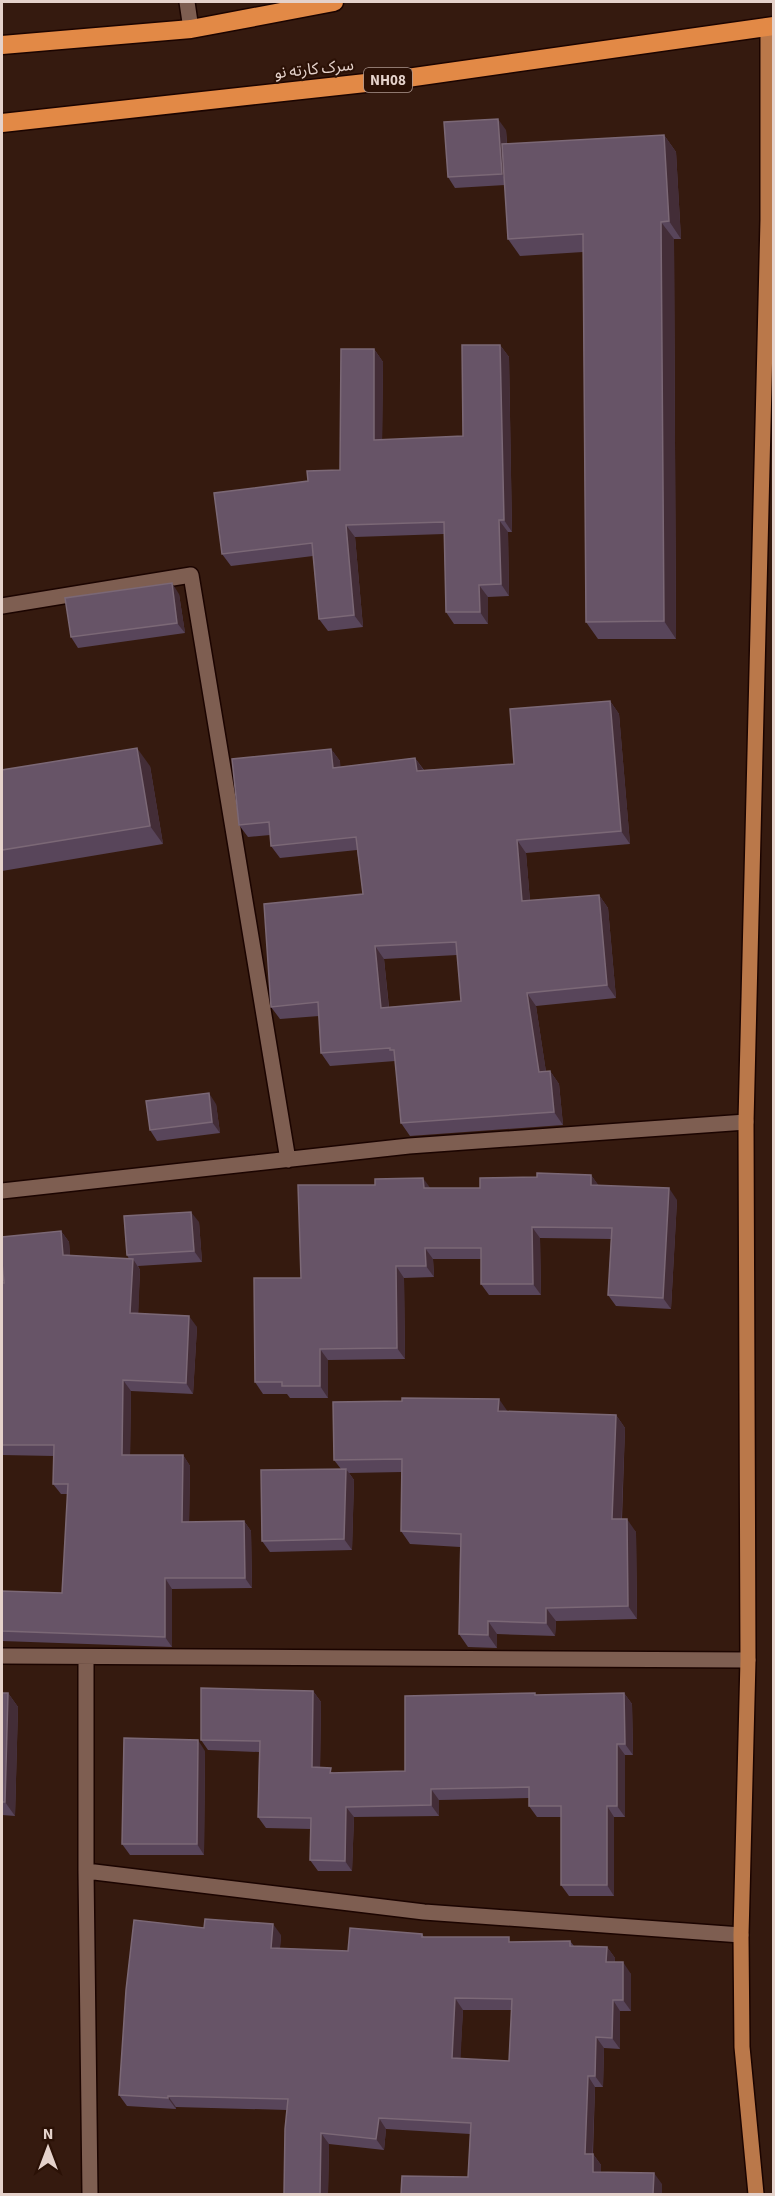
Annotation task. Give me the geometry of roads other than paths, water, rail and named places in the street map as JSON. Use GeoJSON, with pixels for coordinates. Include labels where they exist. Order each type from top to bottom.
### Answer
{"type":"FeatureCollection","features":[{"type":"Feature","properties":{"kind":"highway"},"geometry":{"type":"LineString","coordinates":[[2,45],[191,29],[334,2]]}},
{"type":"Feature","properties":{"kind":"highway","name":"سرک کارته نو"},"geometry":{"type":"LineString","coordinates":[[2,123],[393,80],[771,27]]}},
{"type":"Feature","properties":{"kind":"main road"},"geometry":{"type":"LineString","coordinates":[[756,2194],[741,2047],[741,1935],[748,1660],[746,1122],[771,220],[771,27]]}},
{"type":"Feature","properties":{"kind":"street"},"geometry":{"type":"LineString","coordinates":[[187,2],[191,29]]}},
{"type":"Feature","properties":{"kind":"street"},"geometry":{"type":"LineString","coordinates":[[2,606],[191,575],[288,1160]]}},
{"type":"Feature","properties":{"kind":"street"},"geometry":{"type":"LineString","coordinates":[[2,1191],[409,1146],[746,1122]]}},
{"type":"Feature","properties":{"kind":"street"},"geometry":{"type":"LineString","coordinates":[[2,1656],[748,1660]]}},
{"type":"Feature","properties":{"kind":"street"},"geometry":{"type":"LineString","coordinates":[[86,1658],[90,2194]]}},
{"type":"Feature","properties":{"kind":"street"},"geometry":{"type":"LineString","coordinates":[[86,1871],[424,1912],[741,1935]]}}]}
